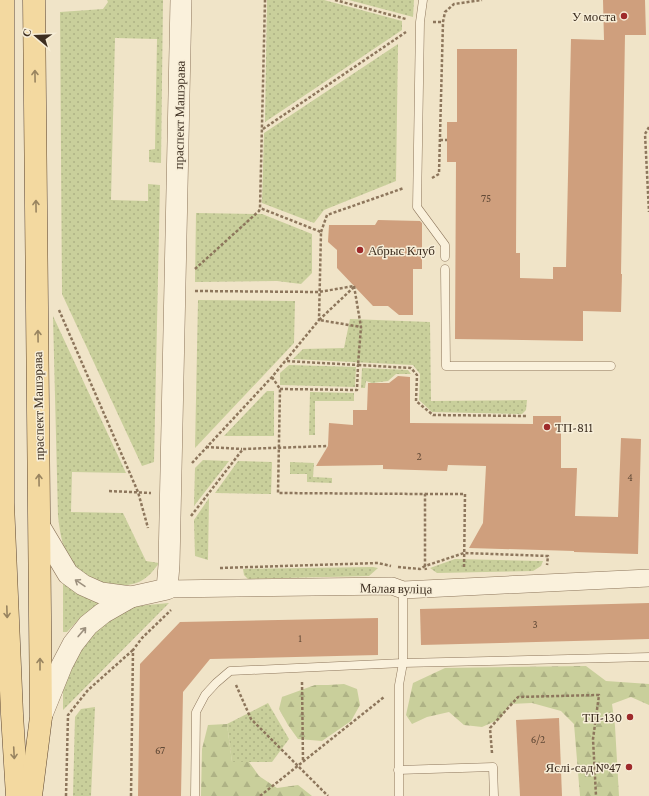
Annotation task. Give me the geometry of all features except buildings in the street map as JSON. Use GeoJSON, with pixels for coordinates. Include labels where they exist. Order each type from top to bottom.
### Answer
{"type":"FeatureCollection","features":[{"type":"Feature","properties":{"kind":"main road"},"geometry":{"type":"LineString","coordinates":[[3,0],[1,505],[17,796]]}},
{"type":"Feature","properties":{"kind":"main road","name":"праспект Машэрава"},"geometry":{"type":"LineString","coordinates":[[31,796],[41,717],[34,8]]}},
{"type":"Feature","properties":{"kind":"street","name":"праспект Машэрава"},"geometry":{"type":"LineString","coordinates":[[171,597],[169,565],[181,0]]}},
{"type":"Feature","properties":{"kind":"street"},"geometry":{"type":"LineString","coordinates":[[40,527],[68,574],[83,585],[101,593],[131,597],[171,597]]}},
{"type":"Feature","properties":{"kind":"street","name":"Малая вуліца"},"geometry":{"type":"LineString","coordinates":[[171,597],[392,586],[403,590],[649,578]]}},
{"type":"Feature","properties":{"kind":"street"},"geometry":{"type":"LineString","coordinates":[[41,717],[73,644],[88,625],[103,613],[131,597]]}},
{"type":"Feature","properties":{"kind":"street"},"geometry":{"type":"LineString","coordinates":[[0,676],[12,714]]}},
{"type":"Feature","properties":{"kind":"lane"},"geometry":{"type":"LineString","coordinates":[[423,0],[420,22],[417,207],[445,245],[445,257]]}},
{"type":"Feature","properties":{"kind":"lane"},"geometry":{"type":"LineString","coordinates":[[445,269],[446,366],[610,366]]}},
{"type":"Feature","properties":{"kind":"lane"},"geometry":{"type":"LineString","coordinates":[[399,796],[399,685],[403,663],[403,590]]}},
{"type":"Feature","properties":{"kind":"lane"},"geometry":{"type":"LineString","coordinates":[[195,796],[196,712],[205,695],[230,671],[403,663],[649,657]]}},
{"type":"Feature","properties":{"kind":"lane"},"geometry":{"type":"LineString","coordinates":[[398,770],[492,767],[494,796]]}},
{"type":"Feature","properties":{"kind":"path"},"geometry":{"type":"LineString","coordinates":[[190,273],[259,211],[260,208],[265,0]]}},
{"type":"Feature","properties":{"kind":"path"},"geometry":{"type":"LineString","coordinates":[[335,0],[420,22],[443,22]]}},
{"type":"Feature","properties":{"kind":"path"},"geometry":{"type":"LineString","coordinates":[[318,320],[321,232],[327,215],[417,184],[439,174],[443,22],[445,12],[454,4],[482,0]]}},
{"type":"Feature","properties":{"kind":"path"},"geometry":{"type":"LineString","coordinates":[[262,129],[420,22]]}},
{"type":"Feature","properties":{"kind":"path"},"geometry":{"type":"LineString","coordinates":[[649,127],[645,134],[649,212]]}},
{"type":"Feature","properties":{"kind":"path"},"geometry":{"type":"LineString","coordinates":[[440,140],[447,140]]}},
{"type":"Feature","properties":{"kind":"path"},"geometry":{"type":"LineString","coordinates":[[260,208],[321,232]]}},
{"type":"Feature","properties":{"kind":"path"},"geometry":{"type":"LineString","coordinates":[[190,291],[319,292],[354,286]]}},
{"type":"Feature","properties":{"kind":"path"},"geometry":{"type":"LineString","coordinates":[[189,466],[272,377],[318,320],[354,286]]}},
{"type":"Feature","properties":{"kind":"path"},"geometry":{"type":"LineString","coordinates":[[280,389],[357,390],[361,327],[354,286]]}},
{"type":"Feature","properties":{"kind":"path"},"geometry":{"type":"LineString","coordinates":[[58,308],[138,492],[148,529]]}},
{"type":"Feature","properties":{"kind":"path"},"geometry":{"type":"LineString","coordinates":[[318,320],[361,327]]}},
{"type":"Feature","properties":{"kind":"path"},"geometry":{"type":"LineString","coordinates":[[285,361],[410,368],[417,375],[416,401],[433,415],[527,416]]}},
{"type":"Feature","properties":{"kind":"path"},"geometry":{"type":"LineString","coordinates":[[272,377],[280,389],[278,493],[465,494],[464,572]]}},
{"type":"Feature","properties":{"kind":"path"},"geometry":{"type":"LineString","coordinates":[[206,447],[243,449],[328,446]]}},
{"type":"Feature","properties":{"kind":"path"},"geometry":{"type":"LineString","coordinates":[[187,521],[243,449]]}},
{"type":"Feature","properties":{"kind":"path"},"geometry":{"type":"LineString","coordinates":[[109,491],[156,493]]}},
{"type":"Feature","properties":{"kind":"path"},"geometry":{"type":"LineString","coordinates":[[425,494],[425,566],[464,553],[548,556]]}},
{"type":"Feature","properties":{"kind":"path"},"geometry":{"type":"LineString","coordinates":[[66,796],[68,716],[88,690],[133,650],[171,597]]}},
{"type":"Feature","properties":{"kind":"path"},"geometry":{"type":"LineString","coordinates":[[131,796],[133,650]]}},
{"type":"Feature","properties":{"kind":"path"},"geometry":{"type":"LineString","coordinates":[[302,668],[303,761]]}},
{"type":"Feature","properties":{"kind":"path"},"geometry":{"type":"LineString","coordinates":[[230,671],[251,719],[328,796]]}},
{"type":"Feature","properties":{"kind":"path"},"geometry":{"type":"LineString","coordinates":[[260,796],[399,685]]}},
{"type":"Feature","properties":{"kind":"path"},"geometry":{"type":"LineString","coordinates":[[492,767],[490,728],[518,698],[598,695],[593,739],[596,796]]}},
{"type":"Feature","properties":{"kind":"green space"},"geometry":{"type":"Polygon","coordinates":[[[107,0],[163,0],[161,163],[149,162],[149,150],[155,149],[157,39],[115,38],[111,200],[148,201],[148,184],[160,185],[154,462],[142,466],[62,294],[60,12],[103,9],[108,2],[107,0]]]}},
{"type":"Feature","properties":{"kind":"green space"},"geometry":{"type":"Polygon","coordinates":[[[267,0],[324,0],[402,21],[402,30],[265,122],[267,0]]]}},
{"type":"Feature","properties":{"kind":"green space"},"geometry":{"type":"Polygon","coordinates":[[[349,0],[414,0],[413,17],[349,0]]]}},
{"type":"Feature","properties":{"kind":"green space"},"geometry":{"type":"Polygon","coordinates":[[[398,44],[396,181],[324,210],[314,223],[262,203],[264,133],[398,44]]]}},
{"type":"Feature","properties":{"kind":"green space"},"geometry":{"type":"Polygon","coordinates":[[[196,213],[262,214],[312,234],[312,273],[301,284],[277,281],[195,282],[196,213]]]}},
{"type":"Feature","properties":{"kind":"green space"},"geometry":{"type":"Polygon","coordinates":[[[198,300],[295,301],[294,343],[195,448],[198,300]]]}},
{"type":"Feature","properties":{"kind":"green space"},"geometry":{"type":"Polygon","coordinates":[[[53,316],[126,473],[72,472],[71,512],[123,513],[146,561],[159,563],[148,576],[139,582],[114,585],[89,578],[76,568],[68,556],[63,544],[58,516],[53,316]]]}},
{"type":"Feature","properties":{"kind":"green space"},"geometry":{"type":"Polygon","coordinates":[[[350,319],[430,322],[431,401],[527,400],[526,410],[522,414],[432,412],[419,400],[420,374],[413,365],[293,359],[303,349],[344,348],[350,319]]]}},
{"type":"Feature","properties":{"kind":"green space"},"geometry":{"type":"Polygon","coordinates":[[[289,365],[356,367],[355,387],[280,385],[280,373],[289,365]]]}},
{"type":"Feature","properties":{"kind":"green space"},"geometry":{"type":"Polygon","coordinates":[[[362,368],[408,370],[411,374],[396,374],[388,381],[372,383],[366,381],[365,388],[361,388],[362,368]]]}},
{"type":"Feature","properties":{"kind":"green space"},"geometry":{"type":"Polygon","coordinates":[[[267,391],[274,391],[274,436],[224,436],[267,391]]]}},
{"type":"Feature","properties":{"kind":"green space"},"geometry":{"type":"Polygon","coordinates":[[[310,392],[354,393],[354,401],[315,401],[315,435],[309,435],[310,392]]]}},
{"type":"Feature","properties":{"kind":"green space"},"geometry":{"type":"Polygon","coordinates":[[[203,460],[229,461],[194,506],[195,468],[203,460]]]}},
{"type":"Feature","properties":{"kind":"green space"},"geometry":{"type":"Polygon","coordinates":[[[238,461],[272,462],[271,494],[215,493],[238,461]]]}},
{"type":"Feature","properties":{"kind":"green space"},"geometry":{"type":"Polygon","coordinates":[[[290,462],[314,463],[313,477],[332,478],[332,483],[307,482],[307,474],[290,474],[290,462]]]}},
{"type":"Feature","properties":{"kind":"green space"},"geometry":{"type":"Polygon","coordinates":[[[209,498],[208,560],[195,556],[194,520],[209,498]]]}},
{"type":"Feature","properties":{"kind":"green space"},"geometry":{"type":"Polygon","coordinates":[[[455,559],[543,561],[541,566],[533,571],[437,573],[430,568],[455,559]]]}},
{"type":"Feature","properties":{"kind":"green space"},"geometry":{"type":"Polygon","coordinates":[[[378,568],[369,576],[248,579],[244,575],[243,569],[378,568]]]}},
{"type":"Feature","properties":{"kind":"green space"},"geometry":{"type":"Polygon","coordinates":[[[63,579],[99,601],[99,605],[81,617],[67,632],[63,632],[63,579]]]}},
{"type":"Feature","properties":{"kind":"green space"},"geometry":{"type":"Polygon","coordinates":[[[169,603],[63,710],[63,691],[65,680],[86,640],[120,612],[137,606],[169,603]]]}},
{"type":"Feature","properties":{"kind":"green space"},"geometry":{"type":"Polygon","coordinates":[[[586,666],[606,681],[649,684],[649,705],[631,697],[612,704],[615,726],[619,796],[580,796],[574,724],[561,711],[532,703],[510,704],[500,719],[482,727],[464,725],[449,712],[427,717],[412,724],[406,715],[413,683],[445,668],[586,666]]]}},
{"type":"Feature","properties":{"kind":"green space"},"geometry":{"type":"Polygon","coordinates":[[[344,684],[357,689],[360,705],[351,721],[322,741],[298,739],[279,709],[282,697],[315,685],[344,684]]]}},
{"type":"Feature","properties":{"kind":"green space"},"geometry":{"type":"Polygon","coordinates":[[[268,703],[289,739],[272,762],[232,762],[227,724],[268,703]]]}},
{"type":"Feature","properties":{"kind":"green space"},"geometry":{"type":"Polygon","coordinates":[[[95,707],[91,796],[73,796],[75,717],[81,709],[95,707]]]}},
{"type":"Feature","properties":{"kind":"green space"},"geometry":{"type":"Polygon","coordinates":[[[227,724],[232,762],[249,762],[259,776],[277,788],[298,785],[312,796],[201,796],[202,749],[208,725],[227,724]]]}},
{"type":"Feature","properties":{"kind":"place","name":"У моста"},"geometry":{"type":"Point","coordinates":[624,16]}},
{"type":"Feature","properties":{"kind":"place","name":"Абрыс Клуб"},"geometry":{"type":"Point","coordinates":[360,250]}},
{"type":"Feature","properties":{"kind":"place","name":"ТП-811"},"geometry":{"type":"Point","coordinates":[547,427]}},
{"type":"Feature","properties":{"kind":"place","name":"ТП-130"},"geometry":{"type":"Point","coordinates":[630,717]}},
{"type":"Feature","properties":{"kind":"place","name":"Яслі-сад №47"},"geometry":{"type":"Point","coordinates":[629,767]}}]}
